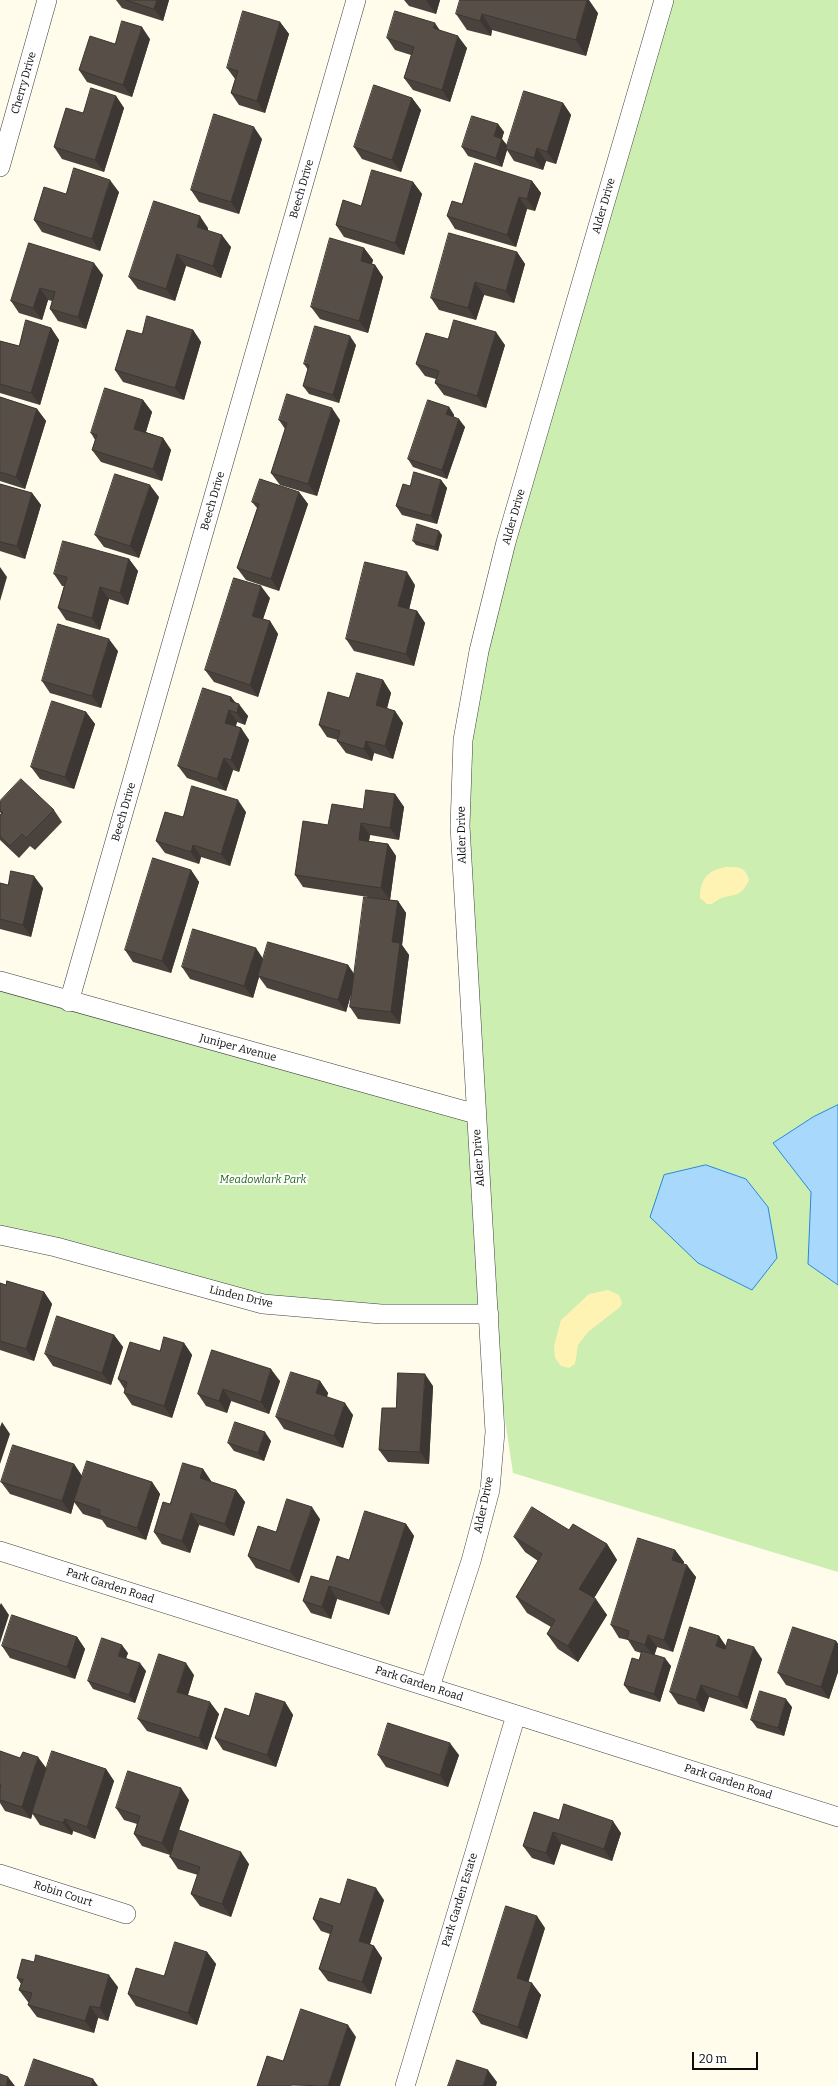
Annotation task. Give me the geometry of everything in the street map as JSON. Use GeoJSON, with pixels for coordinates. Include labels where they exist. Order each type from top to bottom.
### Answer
{"type":"FeatureCollection","features":[{"type":"Feature","properties":{"kind":"street","name":"Cherry Drive"},"geometry":{"type":"LineString","coordinates":[[0,167],[47,0]]}},
{"type":"Feature","properties":{"kind":"street","name":"Beech Drive"},"geometry":{"type":"LineString","coordinates":[[70,1002],[356,0]]}},
{"type":"Feature","properties":{"kind":"street","name":"Alder Drive"},"geometry":{"type":"LineString","coordinates":[[430,1687],[472,1561],[490,1490],[494,1432],[489,1314],[460,826],[463,740],[479,651],[506,542],[664,0]]}},
{"type":"Feature","properties":{"kind":"street","name":"Juniper Avenue"},"geometry":{"type":"LineString","coordinates":[[0,981],[70,1002],[476,1114]]}},
{"type":"Feature","properties":{"kind":"street","name":"Linden Drive"},"geometry":{"type":"LineString","coordinates":[[0,1234],[56,1247],[263,1304],[381,1314],[489,1314]]}},
{"type":"Feature","properties":{"kind":"street","name":"Park Garden Road"},"geometry":{"type":"LineString","coordinates":[[0,1551],[838,1817]]}},
{"type":"Feature","properties":{"kind":"street","name":"Park Garden Estate"},"geometry":{"type":"LineString","coordinates":[[405,2086],[516,1715]]}},
{"type":"Feature","properties":{"kind":"street","name":"Robin Court"},"geometry":{"type":"LineString","coordinates":[[0,1874],[126,1914]]}},
{"type":"Feature","properties":{"kind":"green space","name":"Meadowlark Park"},"geometry":{"type":"Polygon","coordinates":[[[664,0],[838,0],[838,1572],[513,1473],[489,1314],[263,1304],[0,1235],[0,981],[476,1114],[460,826],[479,651],[664,0]]]}},
{"type":"Feature","properties":{"kind":"sand"},"geometry":{"type":"Polygon","coordinates":[[[719,868],[740,868],[745,872],[749,880],[745,887],[737,894],[718,900],[712,904],[707,904],[700,898],[703,881],[709,873],[719,868]]]}},
{"type":"Feature","properties":{"kind":"sand"},"geometry":{"type":"Polygon","coordinates":[[[608,1290],[619,1295],[622,1303],[620,1307],[588,1332],[578,1345],[575,1364],[569,1368],[561,1366],[555,1358],[554,1346],[561,1320],[589,1294],[608,1290]]]}},
{"type":"Feature","properties":{"kind":"water"},"geometry":{"type":"Polygon","coordinates":[[[838,1105],[838,1285],[808,1264],[811,1192],[773,1143],[813,1117],[838,1105]]]}},
{"type":"Feature","properties":{"kind":"water"},"geometry":{"type":"Polygon","coordinates":[[[706,1165],[746,1179],[768,1207],[777,1258],[752,1290],[698,1263],[650,1217],[664,1175],[706,1165]]]}},
{"type":"Feature","properties":{"kind":"building"},"geometry":{"type":"Polygon","coordinates":[[[126,0],[157,0],[154,9],[126,0]]]}},
{"type":"Feature","properties":{"kind":"building"},"geometry":{"type":"Polygon","coordinates":[[[460,0],[587,0],[576,40],[482,14],[480,21],[456,14],[460,0]]]}},
{"type":"Feature","properties":{"kind":"building"},"geometry":{"type":"Polygon","coordinates":[[[243,11],[280,22],[257,101],[231,93],[238,71],[227,68],[243,11]]]}},
{"type":"Feature","properties":{"kind":"building"},"geometry":{"type":"Polygon","coordinates":[[[395,11],[435,23],[433,28],[458,36],[442,90],[404,78],[414,47],[387,38],[395,11]]]}},
{"type":"Feature","properties":{"kind":"building"},"geometry":{"type":"Polygon","coordinates":[[[122,21],[142,27],[123,85],[79,70],[90,36],[115,44],[122,21]]]}},
{"type":"Feature","properties":{"kind":"building"},"geometry":{"type":"Polygon","coordinates":[[[374,85],[412,98],[392,160],[354,147],[374,85]]]}},
{"type":"Feature","properties":{"kind":"building"},"geometry":{"type":"Polygon","coordinates":[[[91,88],[116,96],[95,160],[54,147],[66,108],[83,113],[91,88]]]}},
{"type":"Feature","properties":{"kind":"building"},"geometry":{"type":"Polygon","coordinates":[[[524,91],[563,103],[547,152],[537,148],[534,158],[506,149],[524,91]]]}},
{"type":"Feature","properties":{"kind":"building"},"geometry":{"type":"Polygon","coordinates":[[[214,114],[254,127],[231,202],[191,190],[214,114]]]}},
{"type":"Feature","properties":{"kind":"building"},"geometry":{"type":"Polygon","coordinates":[[[472,116],[498,124],[494,136],[502,139],[496,158],[462,147],[472,116]]]}},
{"type":"Feature","properties":{"kind":"building"},"geometry":{"type":"Polygon","coordinates":[[[475,163],[532,181],[527,199],[519,197],[507,235],[447,216],[452,201],[462,204],[475,163]]]}},
{"type":"Feature","properties":{"kind":"building"},"geometry":{"type":"Polygon","coordinates":[[[74,168],[110,180],[92,239],[34,220],[44,187],[66,194],[74,168]]]}},
{"type":"Feature","properties":{"kind":"building"},"geometry":{"type":"Polygon","coordinates":[[[372,170],[413,182],[395,243],[336,225],[343,200],[361,206],[372,170]]]}},
{"type":"Feature","properties":{"kind":"building"},"geometry":{"type":"Polygon","coordinates":[[[154,201],[200,216],[197,227],[222,235],[213,266],[177,254],[166,289],[129,277],[154,201]]]}},
{"type":"Feature","properties":{"kind":"building"},"geometry":{"type":"Polygon","coordinates":[[[449,233],[517,252],[506,291],[475,282],[468,308],[431,298],[449,233]]]}},
{"type":"Feature","properties":{"kind":"building"},"geometry":{"type":"Polygon","coordinates":[[[330,238],[364,248],[361,261],[375,265],[359,321],[311,307],[330,238]]]}},
{"type":"Feature","properties":{"kind":"building"},"geometry":{"type":"Polygon","coordinates":[[[29,243],[94,263],[78,317],[50,309],[55,292],[40,288],[33,308],[11,301],[29,243]]]}},
{"type":"Feature","properties":{"kind":"building"},"geometry":{"type":"Polygon","coordinates":[[[147,316],[193,330],[175,388],[115,370],[127,330],[142,334],[147,316]]]}},
{"type":"Feature","properties":{"kind":"building"},"geometry":{"type":"Polygon","coordinates":[[[26,320],[51,328],[31,393],[0,384],[0,341],[19,346],[26,320]]]}},
{"type":"Feature","properties":{"kind":"building"},"geometry":{"type":"Polygon","coordinates":[[[454,320],[496,332],[477,396],[435,383],[439,371],[416,364],[426,333],[448,339],[454,320]]]}},
{"type":"Feature","properties":{"kind":"building"},"geometry":{"type":"Polygon","coordinates":[[[315,326],[350,336],[333,395],[303,386],[309,365],[304,364],[315,326]]]}},
{"type":"Feature","properties":{"kind":"building"},"geometry":{"type":"Polygon","coordinates":[[[105,388],[143,400],[134,429],[163,438],[153,469],[92,450],[97,435],[91,433],[105,388]]]}},
{"type":"Feature","properties":{"kind":"building"},"geometry":{"type":"Polygon","coordinates":[[[287,394],[332,408],[308,484],[271,473],[287,423],[279,420],[287,394]]]}},
{"type":"Feature","properties":{"kind":"building"},"geometry":{"type":"Polygon","coordinates":[[[0,397],[37,409],[16,477],[0,472],[0,397]]]}},
{"type":"Feature","properties":{"kind":"building"},"geometry":{"type":"Polygon","coordinates":[[[428,400],[449,407],[446,414],[459,419],[442,470],[408,459],[428,400]]]}},
{"type":"Feature","properties":{"kind":"building"},"geometry":{"type":"Polygon","coordinates":[[[414,472],[441,480],[431,516],[396,506],[403,484],[410,486],[414,472]]]}},
{"type":"Feature","properties":{"kind":"building"},"geometry":{"type":"Polygon","coordinates":[[[115,474],[150,485],[130,546],[95,535],[115,474]]]}},
{"type":"Feature","properties":{"kind":"building"},"geometry":{"type":"Polygon","coordinates":[[[260,479],[299,492],[271,579],[237,568],[259,504],[252,502],[260,479]]]}},
{"type":"Feature","properties":{"kind":"building"},"geometry":{"type":"Polygon","coordinates":[[[0,484],[32,493],[17,546],[0,542],[0,484]]]}},
{"type":"Feature","properties":{"kind":"building"},"geometry":{"type":"Polygon","coordinates":[[[417,524],[439,531],[435,547],[413,541],[417,524]]]}},
{"type":"Feature","properties":{"kind":"building"},"geometry":{"type":"Polygon","coordinates":[[[63,541],[129,559],[120,593],[100,587],[92,618],[58,608],[67,577],[54,574],[63,541]]]}},
{"type":"Feature","properties":{"kind":"building"},"geometry":{"type":"Polygon","coordinates":[[[365,562],[407,572],[398,606],[417,611],[406,654],[346,639],[365,562]]]}},
{"type":"Feature","properties":{"kind":"building"},"geometry":{"type":"Polygon","coordinates":[[[234,578],[261,586],[252,616],[270,621],[250,685],[205,670],[234,578]]]}},
{"type":"Feature","properties":{"kind":"building"},"geometry":{"type":"Polygon","coordinates":[[[58,624],[109,639],[92,696],[42,681],[58,624]]]}},
{"type":"Feature","properties":{"kind":"building"},"geometry":{"type":"Polygon","coordinates":[[[357,673],[383,680],[376,705],[395,711],[385,746],[366,741],[364,749],[337,741],[340,731],[319,725],[328,692],[349,698],[357,673]]]}},
{"type":"Feature","properties":{"kind":"building"},"geometry":{"type":"Polygon","coordinates":[[[203,688],[231,697],[230,701],[239,704],[237,713],[229,710],[225,723],[241,728],[231,760],[224,758],[217,779],[178,766],[203,688]]]}},
{"type":"Feature","properties":{"kind":"building"},"geometry":{"type":"Polygon","coordinates":[[[52,701],[86,712],[65,777],[31,767],[52,701]]]}},
{"type":"Feature","properties":{"kind":"building"},"geometry":{"type":"Polygon","coordinates":[[[21,779],[54,810],[26,838],[22,834],[10,846],[0,836],[0,815],[3,813],[0,810],[0,801],[21,779]]]}},
{"type":"Feature","properties":{"kind":"building"},"geometry":{"type":"Polygon","coordinates":[[[192,786],[238,800],[221,854],[193,845],[191,852],[156,841],[165,812],[183,817],[192,786]]]}},
{"type":"Feature","properties":{"kind":"building"},"geometry":{"type":"Polygon","coordinates":[[[366,790],[395,794],[390,828],[361,823],[359,840],[388,844],[381,888],[295,875],[303,821],[328,825],[332,804],[363,809],[366,790]]]}},
{"type":"Feature","properties":{"kind":"building"},"geometry":{"type":"Polygon","coordinates":[[[153,858],[191,870],[162,961],[125,950],[153,858]]]}},
{"type":"Feature","properties":{"kind":"building"},"geometry":{"type":"Polygon","coordinates":[[[11,871],[34,876],[23,925],[0,919],[0,883],[8,885],[11,871]]]}},
{"type":"Feature","properties":{"kind":"building"},"geometry":{"type":"Polygon","coordinates":[[[364,897],[398,901],[392,942],[400,943],[391,1012],[350,1007],[364,897]]]}},
{"type":"Feature","properties":{"kind":"building"},"geometry":{"type":"Polygon","coordinates":[[[193,929],[256,948],[244,986],[182,967],[193,929]]]}},
{"type":"Feature","properties":{"kind":"building"},"geometry":{"type":"Polygon","coordinates":[[[268,942],[348,965],[338,1000],[258,976],[268,942]]]}},
{"type":"Feature","properties":{"kind":"building"},"geometry":{"type":"Polygon","coordinates":[[[7,1281],[44,1292],[26,1349],[0,1341],[0,1283],[6,1285],[7,1281]]]}},
{"type":"Feature","properties":{"kind":"building"},"geometry":{"type":"Polygon","coordinates":[[[57,1316],[114,1335],[102,1373],[45,1354],[57,1316]]]}},
{"type":"Feature","properties":{"kind":"building"},"geometry":{"type":"Polygon","coordinates":[[[164,1337],[184,1343],[164,1406],[124,1393],[127,1382],[118,1379],[130,1342],[160,1351],[164,1337]]]}},
{"type":"Feature","properties":{"kind":"building"},"geometry":{"type":"Polygon","coordinates":[[[212,1350],[271,1369],[261,1402],[223,1389],[219,1401],[198,1394],[212,1350]]]}},
{"type":"Feature","properties":{"kind":"building"},"geometry":{"type":"Polygon","coordinates":[[[291,1372],[320,1381],[316,1393],[345,1403],[334,1436],[276,1417],[291,1372]]]}},
{"type":"Feature","properties":{"kind":"building"},"geometry":{"type":"Polygon","coordinates":[[[398,1373],[425,1374],[420,1452],[379,1450],[382,1408],[396,1408],[398,1373]]]}},
{"type":"Feature","properties":{"kind":"building"},"geometry":{"type":"Polygon","coordinates":[[[235,1422],[265,1432],[258,1453],[228,1443],[235,1422]]]}},
{"type":"Feature","properties":{"kind":"building"},"geometry":{"type":"Polygon","coordinates":[[[13,1445],[74,1464],[62,1501],[1,1482],[13,1445]]]}},
{"type":"Feature","properties":{"kind":"building"},"geometry":{"type":"Polygon","coordinates":[[[87,1461],[152,1482],[137,1528],[99,1515],[100,1510],[74,1501],[87,1461]]]}},
{"type":"Feature","properties":{"kind":"building"},"geometry":{"type":"Polygon","coordinates":[[[183,1463],[203,1469],[200,1478],[236,1490],[225,1524],[191,1513],[182,1541],[154,1532],[163,1502],[170,1504],[183,1463]]]}},
{"type":"Feature","properties":{"kind":"building"},"geometry":{"type":"Polygon","coordinates":[[[287,1499],[312,1507],[290,1571],[248,1556],[258,1526],[276,1532],[287,1499]]]}},
{"type":"Feature","properties":{"kind":"building"},"geometry":{"type":"Polygon","coordinates":[[[532,1507],[569,1530],[573,1524],[607,1544],[579,1589],[596,1599],[568,1646],[547,1634],[555,1620],[516,1597],[542,1554],[514,1537],[532,1507]]]}},
{"type":"Feature","properties":{"kind":"building"},"geometry":{"type":"Polygon","coordinates":[[[365,1511],[406,1524],[380,1603],[329,1586],[322,1607],[303,1601],[311,1576],[329,1581],[337,1556],[349,1560],[365,1511]]]}},
{"type":"Feature","properties":{"kind":"building"},"geometry":{"type":"Polygon","coordinates":[[[638,1538],[675,1550],[672,1560],[687,1565],[664,1640],[648,1635],[645,1645],[627,1639],[629,1631],[611,1625],[638,1538]]]}},
{"type":"Feature","properties":{"kind":"building"},"geometry":{"type":"Polygon","coordinates":[[[12,1615],[77,1637],[67,1667],[2,1646],[12,1615]]]}},
{"type":"Feature","properties":{"kind":"building"},"geometry":{"type":"Polygon","coordinates":[[[690,1627],[719,1636],[716,1646],[725,1649],[728,1639],[754,1647],[738,1697],[701,1685],[696,1700],[670,1692],[690,1627]]]}},
{"type":"Feature","properties":{"kind":"building"},"geometry":{"type":"Polygon","coordinates":[[[793,1627],[836,1641],[821,1687],[778,1673],[793,1627]]]}},
{"type":"Feature","properties":{"kind":"building"},"geometry":{"type":"Polygon","coordinates":[[[102,1638],[122,1645],[118,1656],[140,1663],[129,1695],[88,1681],[102,1638]]]}},
{"type":"Feature","properties":{"kind":"building"},"geometry":{"type":"Polygon","coordinates":[[[642,1651],[665,1658],[654,1694],[624,1685],[632,1658],[639,1660],[642,1651]]]}},
{"type":"Feature","properties":{"kind":"building"},"geometry":{"type":"Polygon","coordinates":[[[159,1654],[186,1663],[177,1692],[210,1702],[199,1738],[138,1719],[159,1654]]]}},
{"type":"Feature","properties":{"kind":"building"},"geometry":{"type":"Polygon","coordinates":[[[760,1691],[786,1699],[778,1728],[751,1720],[760,1691]]]}},
{"type":"Feature","properties":{"kind":"building"},"geometry":{"type":"Polygon","coordinates":[[[256,1693],[285,1702],[267,1755],[215,1738],[225,1708],[249,1716],[256,1693]]]}},
{"type":"Feature","properties":{"kind":"building"},"geometry":{"type":"Polygon","coordinates":[[[388,1723],[450,1743],[440,1775],[378,1755],[388,1723]]]}},
{"type":"Feature","properties":{"kind":"building"},"geometry":{"type":"Polygon","coordinates":[[[0,1751],[20,1758],[23,1752],[38,1757],[22,1807],[0,1800],[0,1751]]]}},
{"type":"Feature","properties":{"kind":"building"},"geometry":{"type":"Polygon","coordinates":[[[52,1751],[106,1769],[87,1827],[65,1819],[63,1823],[32,1813],[52,1751]]]}},
{"type":"Feature","properties":{"kind":"building"},"geometry":{"type":"Polygon","coordinates":[[[128,1771],[181,1788],[162,1843],[134,1834],[140,1816],[116,1808],[128,1771]]]}},
{"type":"Feature","properties":{"kind":"building"},"geometry":{"type":"Polygon","coordinates":[[[564,1804],[613,1821],[604,1849],[553,1832],[546,1853],[523,1846],[534,1812],[559,1820],[564,1804]]]}},
{"type":"Feature","properties":{"kind":"building"},"geometry":{"type":"Polygon","coordinates":[[[179,1830],[241,1852],[222,1904],[191,1894],[200,1867],[170,1857],[179,1830]]]}},
{"type":"Feature","properties":{"kind":"building"},"geometry":{"type":"Polygon","coordinates":[[[348,1879],[376,1888],[359,1941],[374,1946],[362,1982],[319,1969],[333,1926],[313,1919],[320,1898],[340,1904],[348,1879]]]}},
{"type":"Feature","properties":{"kind":"building"},"geometry":{"type":"Polygon","coordinates":[[[506,1906],[537,1916],[517,1978],[532,1983],[518,2027],[473,2012],[506,1906]]]}},
{"type":"Feature","properties":{"kind":"building"},"geometry":{"type":"Polygon","coordinates":[[[175,1942],[207,1952],[188,2013],[128,1994],[136,1968],[164,1976],[175,1942]]]}},
{"type":"Feature","properties":{"kind":"building"},"geometry":{"type":"Polygon","coordinates":[[[36,1955],[109,1975],[100,2008],[90,2006],[85,2021],[28,2005],[32,1993],[19,1990],[23,1979],[17,1978],[22,1959],[34,1962],[36,1955]]]}},
{"type":"Feature","properties":{"kind":"building"},"geometry":{"type":"Polygon","coordinates":[[[301,2009],[348,2025],[328,2086],[257,2086],[267,2056],[283,2061],[301,2009]]]}},
{"type":"Feature","properties":{"kind":"building"},"geometry":{"type":"Polygon","coordinates":[[[34,2059],[93,2079],[91,2086],[25,2086],[34,2059]]]}},
{"type":"Feature","properties":{"kind":"building"},"geometry":{"type":"Polygon","coordinates":[[[457,2060],[488,2070],[483,2086],[448,2086],[457,2060]]]}},
{"type":"Feature","properties":{"kind":"building"},"geometry":{"type":"Polygon","coordinates":[[[0,2074],[8,2077],[6,2086],[0,2086],[0,2074]]]}}]}
